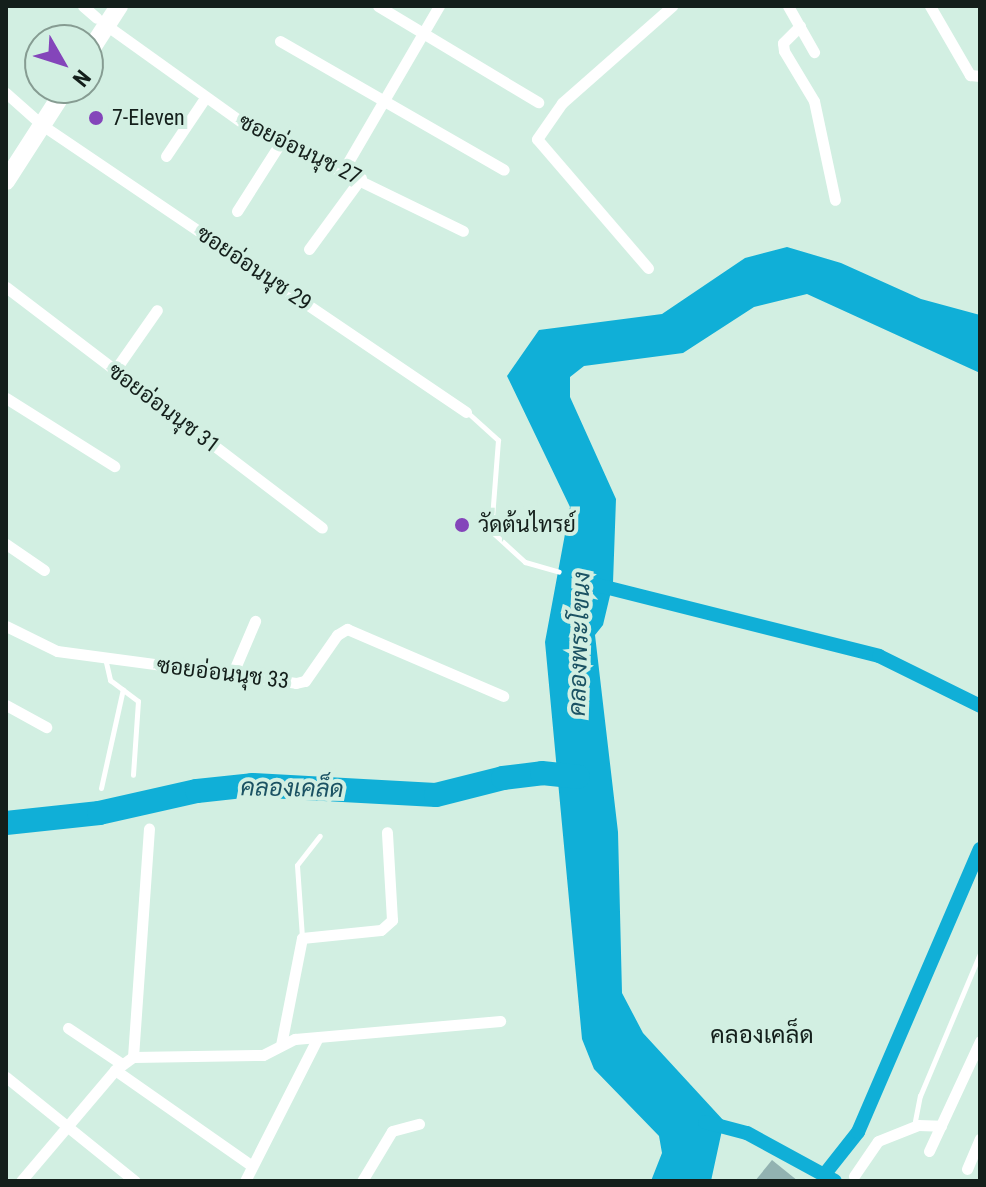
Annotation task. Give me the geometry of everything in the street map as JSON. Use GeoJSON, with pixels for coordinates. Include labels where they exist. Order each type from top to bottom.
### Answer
{"type":"FeatureCollection","features":[{"type":"Feature","properties":{"kind":"main road"},"geometry":{"type":"LineString","coordinates":[[98,14],[119,6]]}},
{"type":"Feature","properties":{"kind":"main road"},"geometry":{"type":"LineString","coordinates":[[6,181],[45,104]]}},
{"type":"Feature","properties":{"kind":"main road"},"geometry":{"type":"LineString","coordinates":[[6,158],[52,104]]}},
{"type":"Feature","properties":{"kind":"street"},"geometry":{"type":"LineString","coordinates":[[378,6],[538,102]]}},
{"type":"Feature","properties":{"kind":"street"},"geometry":{"type":"LineString","coordinates":[[344,169],[439,6]]}},
{"type":"Feature","properties":{"kind":"street"},"geometry":{"type":"LineString","coordinates":[[648,268],[537,139],[562,103],[672,6]]}},
{"type":"Feature","properties":{"kind":"street"},"geometry":{"type":"LineString","coordinates":[[788,6],[814,52]]}},
{"type":"Feature","properties":{"kind":"street"},"geometry":{"type":"LineString","coordinates":[[933,7],[970,75],[980,76]]}},
{"type":"Feature","properties":{"kind":"street","name":"ซอยอ่อนนุช 27"},"geometry":{"type":"LineString","coordinates":[[98,14],[205,98],[281,142],[344,169],[463,231]]}},
{"type":"Feature","properties":{"kind":"street"},"geometry":{"type":"LineString","coordinates":[[800,26],[783,43],[784,51],[814,101],[835,200]]}},
{"type":"Feature","properties":{"kind":"street"},"geometry":{"type":"LineString","coordinates":[[280,41],[504,170]]}},
{"type":"Feature","properties":{"kind":"street","name":"ซอยอ่อนนุช 29"},"geometry":{"type":"LineString","coordinates":[[6,93],[38,121],[466,412]]}},
{"type":"Feature","properties":{"kind":"street"},"geometry":{"type":"LineString","coordinates":[[166,156],[205,98]]}},
{"type":"Feature","properties":{"kind":"street"},"geometry":{"type":"LineString","coordinates":[[237,211],[281,142]]}},
{"type":"Feature","properties":{"kind":"street"},"geometry":{"type":"LineString","coordinates":[[309,249],[361,178]]}},
{"type":"Feature","properties":{"kind":"street","name":"ซอยอ่อนนุช 31"},"geometry":{"type":"LineString","coordinates":[[6,287],[322,528]]}},
{"type":"Feature","properties":{"kind":"street"},"geometry":{"type":"LineString","coordinates":[[115,370],[157,310]]}},
{"type":"Feature","properties":{"kind":"street"},"geometry":{"type":"LineString","coordinates":[[6,398],[114,466]]}},
{"type":"Feature","properties":{"kind":"street"},"geometry":{"type":"LineString","coordinates":[[6,544],[44,570]]}},
{"type":"Feature","properties":{"kind":"street"},"geometry":{"type":"LineString","coordinates":[[232,675],[255,621]]}},
{"type":"Feature","properties":{"kind":"street","name":"ซอยอ่อนนุช 33"},"geometry":{"type":"LineString","coordinates":[[6,626],[50,650],[232,675],[305,681],[337,635],[347,629],[503,696]]}},
{"type":"Feature","properties":{"kind":"street"},"geometry":{"type":"LineString","coordinates":[[6,705],[46,727]]}},
{"type":"Feature","properties":{"kind":"street"},"geometry":{"type":"LineString","coordinates":[[21,1181],[123,1064],[149,829]]}},
{"type":"Feature","properties":{"kind":"street"},"geometry":{"type":"LineString","coordinates":[[281,1045],[302,938],[388,926],[392,920],[387,832]]}},
{"type":"Feature","properties":{"kind":"street"},"geometry":{"type":"LineString","coordinates":[[123,1064],[263,1055],[281,1045],[318,1037],[500,1021]]}},
{"type":"Feature","properties":{"kind":"street"},"geometry":{"type":"LineString","coordinates":[[68,1028],[123,1064],[252,1166]]}},
{"type":"Feature","properties":{"kind":"street"},"geometry":{"type":"LineString","coordinates":[[245,1181],[318,1037]]}},
{"type":"Feature","properties":{"kind":"street"},"geometry":{"type":"LineString","coordinates":[[929,1151],[980,1041]]}},
{"type":"Feature","properties":{"kind":"street"},"geometry":{"type":"LineString","coordinates":[[6,1077],[72,1126],[135,1181]]}},
{"type":"Feature","properties":{"kind":"street"},"geometry":{"type":"LineString","coordinates":[[362,1181],[392,1131],[419,1124]]}},
{"type":"Feature","properties":{"kind":"street"},"geometry":{"type":"LineString","coordinates":[[854,1176],[878,1141],[914,1126],[941,1126]]}},
{"type":"Feature","properties":{"kind":"street"},"geometry":{"type":"LineString","coordinates":[[967,1169],[980,1139]]}},
{"type":"Feature","properties":{"kind":"lane"},"geometry":{"type":"LineString","coordinates":[[466,412],[498,440],[491,531],[525,562],[558,572]]}},
{"type":"Feature","properties":{"kind":"lane"},"geometry":{"type":"LineString","coordinates":[[105,658],[110,680],[138,701],[133,775]]}},
{"type":"Feature","properties":{"kind":"lane"},"geometry":{"type":"LineString","coordinates":[[101,788],[123,689]]}},
{"type":"Feature","properties":{"kind":"lane"},"geometry":{"type":"LineString","coordinates":[[302,938],[297,865],[320,836]]}},
{"type":"Feature","properties":{"kind":"lane"},"geometry":{"type":"LineString","coordinates":[[914,1126],[920,1096],[980,953]]}},
{"type":"Feature","properties":{"kind":"water","name":"คลองพระโขนง"},"geometry":{"type":"Polygon","coordinates":[[[787,247],[841,263],[921,299],[980,315],[980,373],[807,294],[754,307],[683,353],[584,366],[570,377],[570,397],[616,499],[613,583],[603,625],[595,635],[618,832],[622,993],[643,1033],[724,1121],[711,1181],[651,1181],[662,1153],[659,1136],[594,1069],[582,1039],[545,642],[570,507],[507,376],[539,330],[662,314],[745,258],[787,247]]]}},
{"type":"Feature","properties":{"kind":"building"},"geometry":{"type":"Polygon","coordinates":[[[772,1160],[798,1181],[755,1181],[772,1160]]]}},
{"type":"Feature","properties":{"kind":"waterway","name":"คลองพระโขนง"},"geometry":{"type":"LineString","coordinates":[[593,584],[879,656],[980,706]]}},
{"type":"Feature","properties":{"kind":"waterway","name":"คลองเคล็ด"},"geometry":{"type":"LineString","coordinates":[[6,823],[99,813],[197,791],[252,785],[436,795],[503,778],[542,773],[578,777]]}},
{"type":"Feature","properties":{"kind":"waterway"},"geometry":{"type":"LineString","coordinates":[[824,1175],[858,1132],[980,849]]}},
{"type":"Feature","properties":{"kind":"waterway"},"geometry":{"type":"LineString","coordinates":[[705,1122],[747,1133],[835,1181]]}},
{"type":"Feature","properties":{"kind":"place","name":"7-Eleven"},"geometry":{"type":"Point","coordinates":[96,118]}},
{"type":"Feature","properties":{"kind":"place","name":"วัดต้นไทรย์"},"geometry":{"type":"Point","coordinates":[462,525]}},
{"type":"Feature","properties":{"kind":"district","name":"คลองเคล็ด"},"geometry":{"type":"Point","coordinates":[762,1036]}}]}
